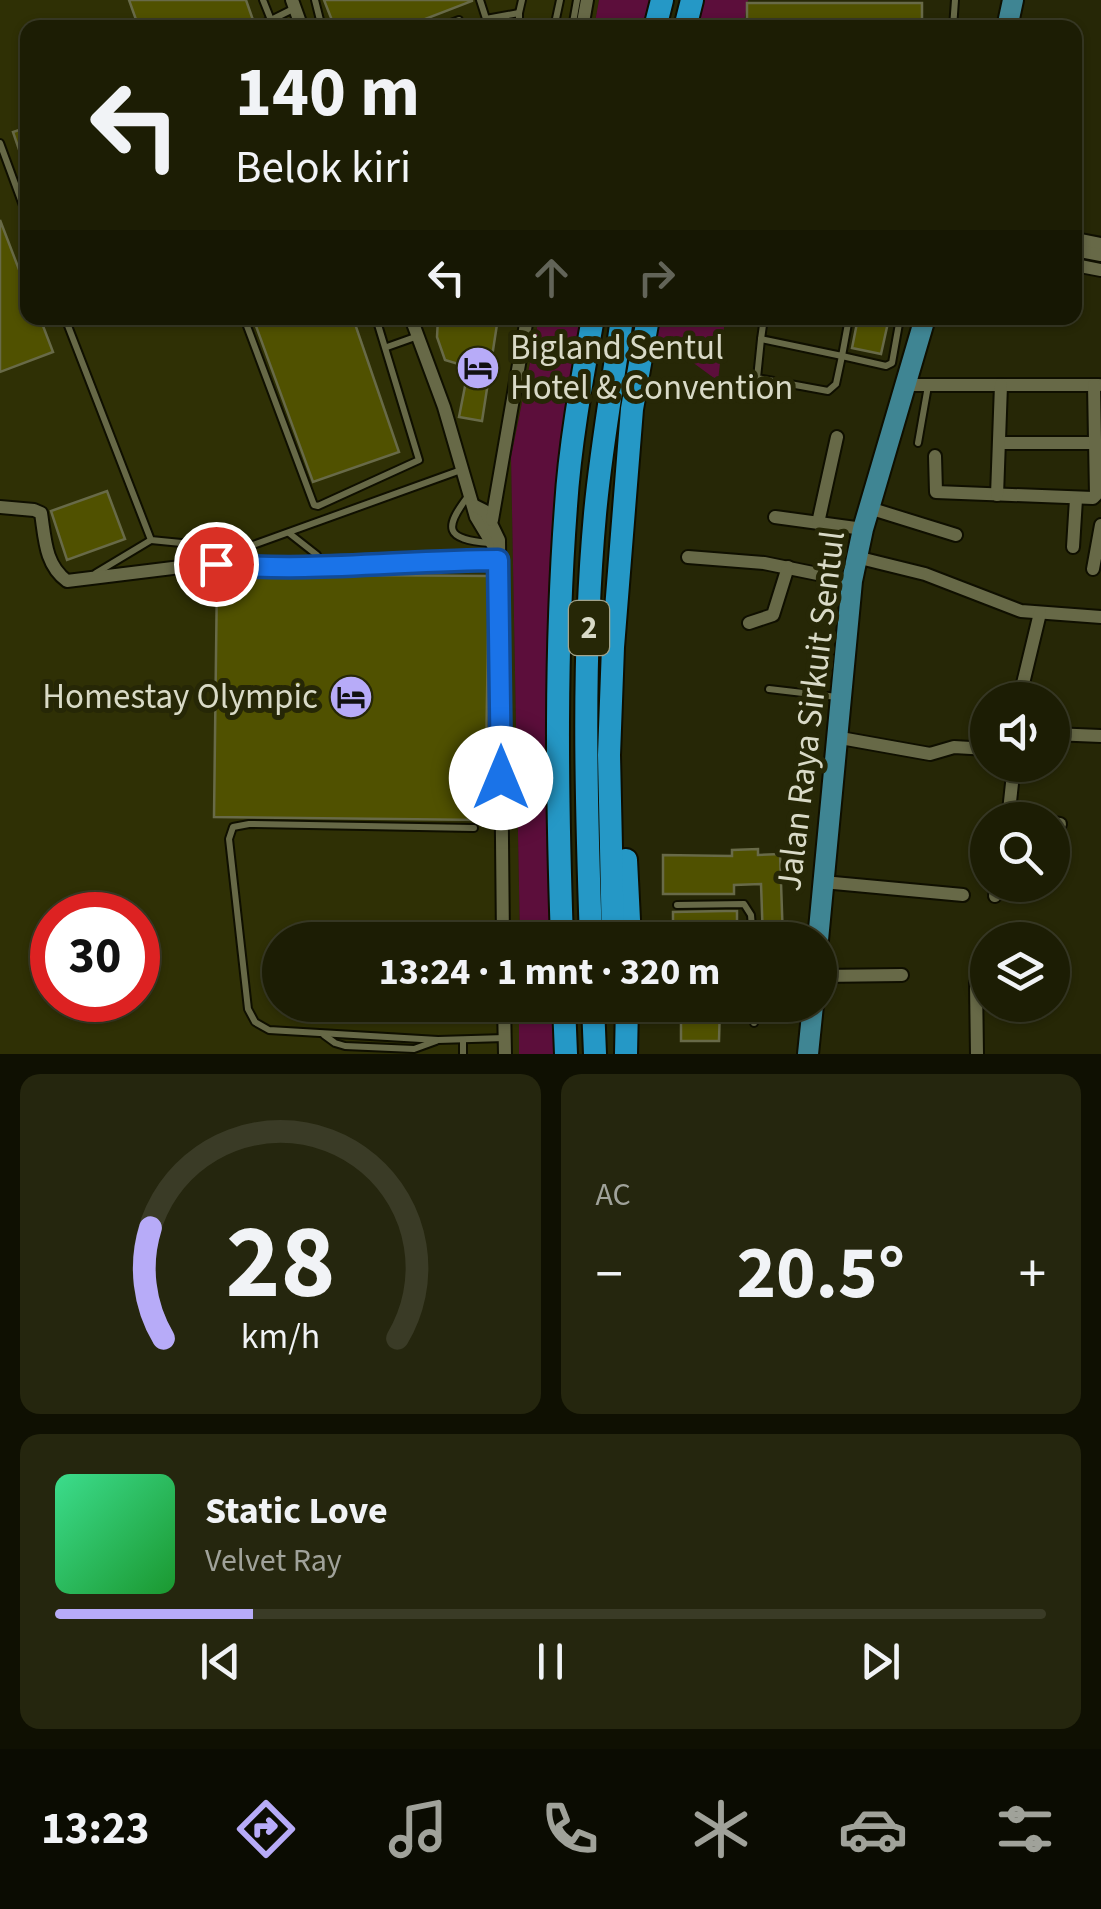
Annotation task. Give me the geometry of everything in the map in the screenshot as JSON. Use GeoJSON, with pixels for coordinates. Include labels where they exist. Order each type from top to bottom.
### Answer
{"type":"FeatureCollection","features":[{"type":"Feature","properties":{"kind":"highway","name":"2"},"geometry":{"type":"LineString","coordinates":[[561,922],[557,787],[566,502],[591,325]]}},
{"type":"Feature","properties":{"kind":"highway","name":"2"},"geometry":{"type":"LineString","coordinates":[[590,922],[585,776],[588,642],[595,512],[621,325]]}},
{"type":"Feature","properties":{"kind":"highway"},"geometry":{"type":"LineString","coordinates":[[613,922],[609,755],[613,647],[632,410],[647,325]]}},
{"type":"Feature","properties":{"kind":"highway"},"geometry":{"type":"LineString","coordinates":[[613,647],[629,922]]}},
{"type":"Feature","properties":{"kind":"highway"},"geometry":{"type":"LineString","coordinates":[[565,1022],[566,1054]]}},
{"type":"Feature","properties":{"kind":"highway"},"geometry":{"type":"LineString","coordinates":[[594,1022],[595,1054]]}},
{"type":"Feature","properties":{"kind":"highway"},"geometry":{"type":"LineString","coordinates":[[625,1022],[626,1050]]}},
{"type":"Feature","properties":{"kind":"main road","name":"Jalan Raya Sirkuit Sentul"},"geometry":{"type":"LineString","coordinates":[[820,922],[839,697],[856,557],[924,325]]}},
{"type":"Feature","properties":{"kind":"main road"},"geometry":{"type":"LineString","coordinates":[[808,1054],[811,1022]]}},
{"type":"Feature","properties":{"kind":"street"},"geometry":{"type":"LineString","coordinates":[[414,325],[444,407],[476,518],[496,549]]}},
{"type":"Feature","properties":{"kind":"street"},"geometry":{"type":"LineString","coordinates":[[503,922],[496,549],[492,520],[526,325]]}},
{"type":"Feature","properties":{"kind":"street"},"geometry":{"type":"LineString","coordinates":[[904,385],[1098,385],[1093,498],[936,492],[935,456]]}},
{"type":"Feature","properties":{"kind":"street"},"geometry":{"type":"LineString","coordinates":[[998,495],[1001,385]]}},
{"type":"Feature","properties":{"kind":"street"},"geometry":{"type":"LineString","coordinates":[[818,523],[837,436]]}},
{"type":"Feature","properties":{"kind":"street"},"geometry":{"type":"LineString","coordinates":[[1000,443],[1093,443]]}},
{"type":"Feature","properties":{"kind":"street"},"geometry":{"type":"LineString","coordinates":[[1073,547],[1076,499]]}},
{"type":"Feature","properties":{"kind":"street"},"geometry":{"type":"LineString","coordinates":[[472,500],[492,520]]}},
{"type":"Feature","properties":{"kind":"street"},"geometry":{"type":"LineString","coordinates":[[0,507],[38,510],[51,565],[67,581],[188,566],[315,568],[435,560],[496,549]]}},
{"type":"Feature","properties":{"kind":"street"},"geometry":{"type":"LineString","coordinates":[[869,508],[956,535]]}},
{"type":"Feature","properties":{"kind":"street"},"geometry":{"type":"LineString","coordinates":[[775,517],[862,530]]}},
{"type":"Feature","properties":{"kind":"street"},"geometry":{"type":"LineString","coordinates":[[1093,570],[1101,525]]}},
{"type":"Feature","properties":{"kind":"street"},"geometry":{"type":"LineString","coordinates":[[688,557],[788,568],[852,581]]}},
{"type":"Feature","properties":{"kind":"street"},"geometry":{"type":"LineString","coordinates":[[856,557],[924,574],[988,600],[1040,613],[1101,617]]}},
{"type":"Feature","properties":{"kind":"street"},"geometry":{"type":"LineString","coordinates":[[749,623],[773,615],[788,568]]}},
{"type":"Feature","properties":{"kind":"street"},"geometry":{"type":"LineString","coordinates":[[1024,682],[1040,613]]}},
{"type":"Feature","properties":{"kind":"street"},"geometry":{"type":"LineString","coordinates":[[1070,735],[1101,736]]}},
{"type":"Feature","properties":{"kind":"street"},"geometry":{"type":"LineString","coordinates":[[835,738],[930,754],[954,747],[970,748]]}},
{"type":"Feature","properties":{"kind":"street"},"geometry":{"type":"LineString","coordinates":[[823,882],[963,895]]}},
{"type":"Feature","properties":{"kind":"street"},"geometry":{"type":"LineString","coordinates":[[837,976],[902,975]]}},
{"type":"Feature","properties":{"kind":"street"},"geometry":{"type":"LineString","coordinates":[[505,1022],[505,1054]]}},
{"type":"Feature","properties":{"kind":"street"},"geometry":{"type":"LineString","coordinates":[[977,1022],[977,1054]]}},
{"type":"Feature","properties":{"kind":"lane"},"geometry":{"type":"LineString","coordinates":[[263,0],[270,20],[294,4]]}},
{"type":"Feature","properties":{"kind":"lane"},"geometry":{"type":"LineString","coordinates":[[519,20],[522,0]]}},
{"type":"Feature","properties":{"kind":"lane"},"geometry":{"type":"LineString","coordinates":[[497,20],[519,13]]}},
{"type":"Feature","properties":{"kind":"lane"},"geometry":{"type":"LineString","coordinates":[[0,142],[20,197]]}},
{"type":"Feature","properties":{"kind":"lane"},"geometry":{"type":"LineString","coordinates":[[67,325],[151,540]]}},
{"type":"Feature","properties":{"kind":"lane"},"geometry":{"type":"LineString","coordinates":[[247,325],[314,506],[420,460],[379,325]]}},
{"type":"Feature","properties":{"kind":"lane"},"geometry":{"type":"LineString","coordinates":[[763,325],[756,374],[762,379],[834,389],[847,325]]}},
{"type":"Feature","properties":{"kind":"lane"},"geometry":{"type":"LineString","coordinates":[[761,338],[889,366],[899,325]]}},
{"type":"Feature","properties":{"kind":"lane"},"geometry":{"type":"LineString","coordinates":[[387,347],[418,336]]}},
{"type":"Feature","properties":{"kind":"lane"},"geometry":{"type":"LineString","coordinates":[[918,443],[928,385]]}},
{"type":"Feature","properties":{"kind":"lane"},"geometry":{"type":"LineString","coordinates":[[82,582],[151,540],[242,549],[461,470]]}},
{"type":"Feature","properties":{"kind":"lane"},"geometry":{"type":"LineString","coordinates":[[472,500],[453,517],[450,526],[460,540],[496,549]]}},
{"type":"Feature","properties":{"kind":"lane"},"geometry":{"type":"LineString","coordinates":[[288,534],[317,555]]}},
{"type":"Feature","properties":{"kind":"lane"},"geometry":{"type":"LineString","coordinates":[[769,689],[839,697]]}},
{"type":"Feature","properties":{"kind":"lane"},"geometry":{"type":"LineString","coordinates":[[474,828],[249,824],[234,827],[229,832],[248,1009],[254,1022],[268,1030],[438,1040],[505,1038]]}},
{"type":"Feature","properties":{"kind":"lane"},"geometry":{"type":"LineString","coordinates":[[677,905],[744,904],[752,922]]}},
{"type":"Feature","properties":{"kind":"lane"},"geometry":{"type":"LineString","coordinates":[[462,1040],[463,1054]]}},
{"type":"Feature","properties":{"kind":"shaded area"},"geometry":{"type":"Polygon","coordinates":[[[0,0],[599,0],[595,20],[20,20],[20,325],[538,325],[511,457],[520,922],[262,922],[262,1022],[519,1022],[519,1054],[0,1054],[0,0]]]}},
{"type":"Feature","properties":{"kind":"shaded area"},"geometry":{"type":"Polygon","coordinates":[[[599,0],[662,0],[657,20],[595,20],[599,0]]]}},
{"type":"Feature","properties":{"kind":"shaded area"},"geometry":{"type":"Polygon","coordinates":[[[693,0],[748,0],[744,20],[692,20],[693,0]]]}},
{"type":"Feature","properties":{"kind":"shaded area"},"geometry":{"type":"Polygon","coordinates":[[[538,325],[592,325],[566,502],[562,922],[520,922],[511,457],[538,325]]]}},
{"type":"Feature","properties":{"kind":"shaded area"},"geometry":{"type":"Polygon","coordinates":[[[647,325],[724,325],[718,381],[684,356],[641,354],[647,325]]]}},
{"type":"Feature","properties":{"kind":"shaded area"},"geometry":{"type":"Polygon","coordinates":[[[519,1022],[565,1022],[566,1054],[519,1054],[519,1022]]]}},
{"type":"Feature","properties":{"kind":"building"},"geometry":{"type":"Polygon","coordinates":[[[129,0],[246,0],[253,20],[136,20],[129,0]]]}},
{"type":"Feature","properties":{"kind":"building"},"geometry":{"type":"Polygon","coordinates":[[[324,0],[472,0],[423,20],[332,20],[324,0]]]}},
{"type":"Feature","properties":{"kind":"building"},"geometry":{"type":"Polygon","coordinates":[[[747,3],[922,3],[922,20],[747,20],[747,3]]]}},
{"type":"Feature","properties":{"kind":"building"},"geometry":{"type":"Polygon","coordinates":[[[20,130],[20,152],[13,132],[20,130]]]}},
{"type":"Feature","properties":{"kind":"building"},"geometry":{"type":"Polygon","coordinates":[[[0,220],[20,272],[20,325],[43,325],[53,352],[0,372],[0,220]]]}},
{"type":"Feature","properties":{"kind":"building"},"geometry":{"type":"Polygon","coordinates":[[[256,325],[355,325],[399,452],[313,482],[256,325]]]}},
{"type":"Feature","properties":{"kind":"building","name":"Bigland Sentul Hotel & Convention"},"geometry":{"type":"Polygon","coordinates":[[[438,325],[497,325],[482,421],[459,417],[468,371],[445,360],[437,337],[438,325]]]}},
{"type":"Feature","properties":{"kind":"building"},"geometry":{"type":"Polygon","coordinates":[[[857,325],[887,325],[881,354],[852,348],[857,325]]]}},
{"type":"Feature","properties":{"kind":"building"},"geometry":{"type":"Polygon","coordinates":[[[107,491],[125,539],[67,560],[51,511],[107,491]]]}},
{"type":"Feature","properties":{"kind":"building","name":"Homestay Olympic"},"geometry":{"type":"Polygon","coordinates":[[[217,576],[489,576],[485,820],[214,817],[217,576]]]}},
{"type":"Feature","properties":{"kind":"building"},"geometry":{"type":"Polygon","coordinates":[[[758,849],[758,855],[780,854],[782,922],[762,922],[761,884],[734,885],[734,894],[663,894],[663,855],[732,856],[732,850],[758,849]]]}},
{"type":"Feature","properties":{"kind":"building"},"geometry":{"type":"Polygon","coordinates":[[[737,911],[737,922],[673,922],[673,912],[737,911]]]}},
{"type":"Feature","properties":{"kind":"building"},"geometry":{"type":"Polygon","coordinates":[[[681,1022],[720,1022],[719,1041],[681,1041],[681,1022]]]}},
{"type":"Feature","properties":{"kind":"place","name":"Bigland Sentul Hotel & Convention"},"geometry":{"type":"Point","coordinates":[478,368]}},
{"type":"Feature","properties":{"kind":"place","name":"Homestay Olympic"},"geometry":{"type":"Point","coordinates":[351,697]}},
{"type":"Feature","properties":{"kind":"route"},"geometry":{"type":"LineString","coordinates":[[216,564],[315,568],[498,560],[501,778]]}}]}
